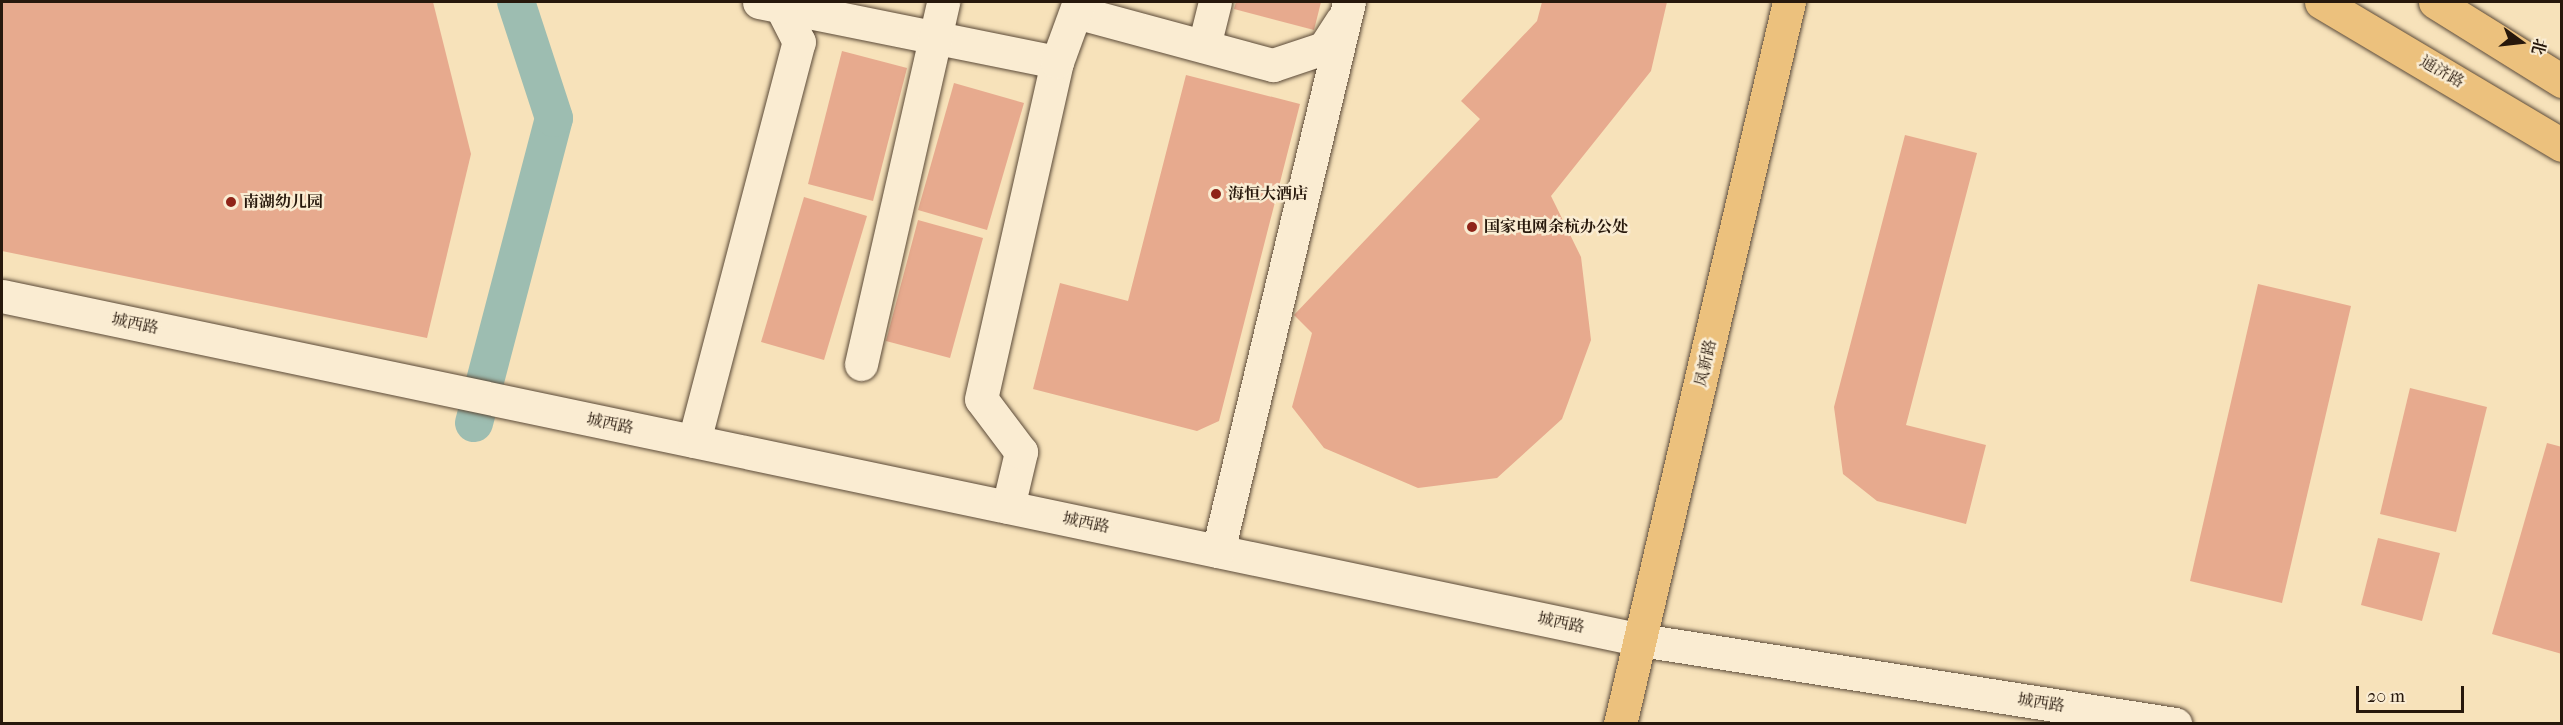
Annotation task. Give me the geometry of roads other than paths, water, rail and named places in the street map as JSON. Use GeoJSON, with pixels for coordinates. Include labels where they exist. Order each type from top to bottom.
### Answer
{"type":"FeatureCollection","features":[{"type":"Feature","properties":{"kind":"main road","name":"凤新路"},"geometry":{"type":"LineString","coordinates":[[1620,723],[1790,2]]}},
{"type":"Feature","properties":{"kind":"main road","name":"通济路"},"geometry":{"type":"LineString","coordinates":[[2321,2],[2562,145]]}},
{"type":"Feature","properties":{"kind":"main road"},"geometry":{"type":"LineString","coordinates":[[2435,2],[2562,81]]}},
{"type":"Feature","properties":{"kind":"street"},"geometry":{"type":"LineString","coordinates":[[861,364],[942,2]]}},
{"type":"Feature","properties":{"kind":"street"},"geometry":{"type":"LineString","coordinates":[[1204,46],[1215,2]]}},
{"type":"Feature","properties":{"kind":"street"},"geometry":{"type":"LineString","coordinates":[[774,3],[1057,62]]}},
{"type":"Feature","properties":{"kind":"street"},"geometry":{"type":"LineString","coordinates":[[694,441],[799,42],[774,3]]}},
{"type":"Feature","properties":{"kind":"street"},"geometry":{"type":"LineString","coordinates":[[1008,507],[1021,452],[981,399],[1057,62],[1077,7],[1274,65],[1324,48],[1348,6]]}},
{"type":"Feature","properties":{"kind":"street"},"geometry":{"type":"LineString","coordinates":[[1218,551],[1348,6]]}},
{"type":"Feature","properties":{"kind":"street","name":"城西路"},"geometry":{"type":"LineString","coordinates":[[2,296],[1641,640],[2175,723]]}},
{"type":"Feature","properties":{"kind":"waterway"},"geometry":{"type":"LineString","coordinates":[[474,423],[554,118],[516,2]]}},
{"type":"Feature","properties":{"kind":"place","name":"海恒大酒店"},"geometry":{"type":"Point","coordinates":[1216,194]}},
{"type":"Feature","properties":{"kind":"place","name":"南湖幼儿园"},"geometry":{"type":"Point","coordinates":[231,202]}},
{"type":"Feature","properties":{"kind":"place","name":"国家电网余杭办公处"},"geometry":{"type":"Point","coordinates":[1472,227]}}]}
